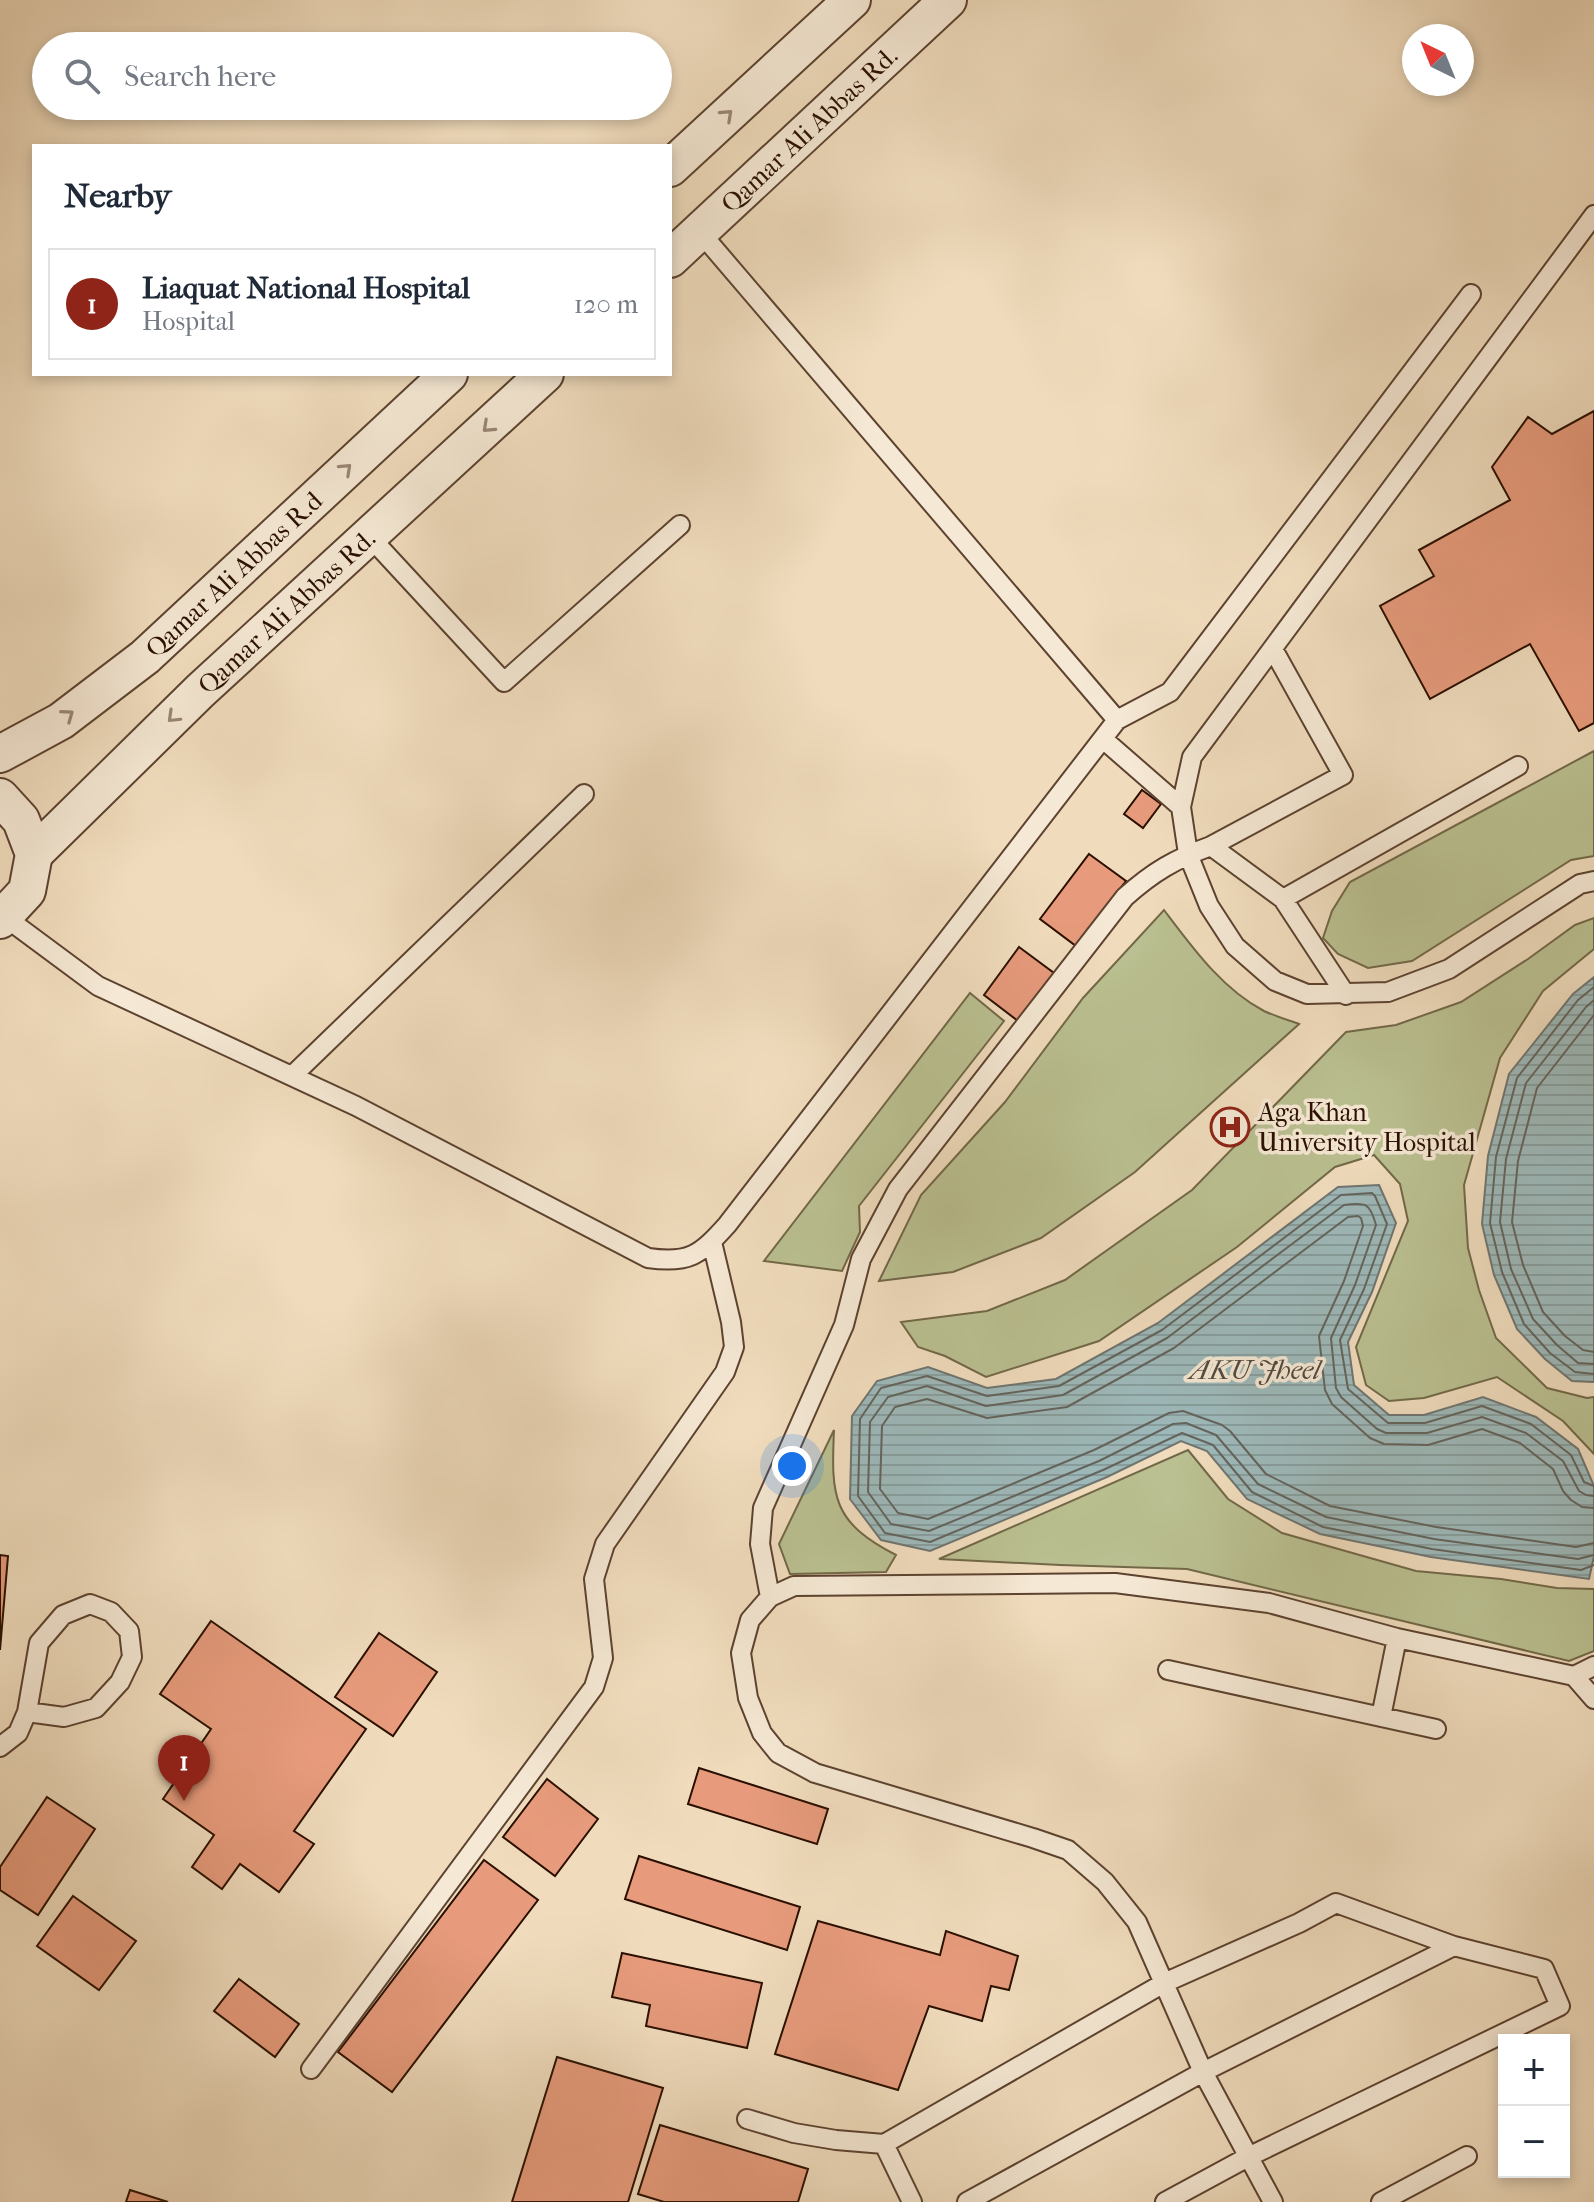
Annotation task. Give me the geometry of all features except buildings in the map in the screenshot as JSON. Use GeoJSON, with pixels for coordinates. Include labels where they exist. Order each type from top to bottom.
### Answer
{"type":"FeatureCollection","features":[{"type":"Feature","properties":{"kind":"street"},"geometry":{"type":"LineString","coordinates":[[672,166],[852,0]]}},
{"type":"Feature","properties":{"kind":"street","name":"Qamar Ali Abbas Rd."},"geometry":{"type":"LineString","coordinates":[[672,257],[948,0]]}},
{"type":"Feature","properties":{"kind":"street","name":"Qamar Ali Abbas R.d"},"geometry":{"type":"LineString","coordinates":[[0,754],[61,721],[145,657],[447,376]]}},
{"type":"Feature","properties":{"kind":"street","name":"Qamar Ali Abbas Rd."},"geometry":{"type":"LineString","coordinates":[[34,854],[200,691],[543,376]]}},
{"type":"Feature","properties":{"kind":"street"},"geometry":{"type":"LineString","coordinates":[[0,797],[21,820],[34,854],[27,891],[2,918]]}},
{"type":"Feature","properties":{"kind":"lane"},"geometry":{"type":"LineString","coordinates":[[1594,215],[1192,757],[1181,807],[1188,854],[1209,906],[1235,946],[1275,981],[1307,994],[1388,992],[1449,969],[1580,884],[1594,881]]}},
{"type":"Feature","properties":{"kind":"lane"},"geometry":{"type":"LineString","coordinates":[[700,232],[1117,720]]}},
{"type":"Feature","properties":{"kind":"lane"},"geometry":{"type":"LineString","coordinates":[[2,918],[98,986],[356,1106],[648,1258],[672,1262],[693,1256],[712,1242],[727,1225],[1117,720],[1170,692],[1471,294]]}},
{"type":"Feature","properties":{"kind":"lane"},"geometry":{"type":"LineString","coordinates":[[369,536],[504,682],[680,525]]}},
{"type":"Feature","properties":{"kind":"lane"},"geometry":{"type":"LineString","coordinates":[[770,1597],[760,1544],[763,1508],[844,1325],[861,1259],[898,1189],[1125,897],[1153,873],[1188,854],[1211,846],[1343,775],[1273,649]]}},
{"type":"Feature","properties":{"kind":"lane"},"geometry":{"type":"LineString","coordinates":[[1103,739],[1181,807]]}},
{"type":"Feature","properties":{"kind":"lane"},"geometry":{"type":"LineString","coordinates":[[1283,899],[1518,766]]}},
{"type":"Feature","properties":{"kind":"lane"},"geometry":{"type":"LineString","coordinates":[[292,1076],[584,794]]}},
{"type":"Feature","properties":{"kind":"lane"},"geometry":{"type":"LineString","coordinates":[[1211,846],[1283,899],[1346,995]]}},
{"type":"Feature","properties":{"kind":"lane"},"geometry":{"type":"LineString","coordinates":[[311,2069],[594,1687],[603,1658],[594,1579],[605,1544],[725,1372],[734,1347],[712,1242]]}},
{"type":"Feature","properties":{"kind":"lane"},"geometry":{"type":"LineString","coordinates":[[1273,2202],[1203,2072],[1137,1922],[1105,1882],[1068,1850],[815,1773],[778,1753],[762,1733],[748,1698],[741,1653],[750,1620],[770,1597],[794,1586],[1115,1583],[1269,1603],[1397,1638],[1574,1676],[1594,1699]]}},
{"type":"Feature","properties":{"kind":"lane"},"geometry":{"type":"LineString","coordinates":[[0,1747],[18,1733],[27,1712],[39,1643],[63,1615],[90,1604],[111,1612],[129,1631],[132,1657],[120,1682],[96,1708],[64,1717],[27,1712]]}},
{"type":"Feature","properties":{"kind":"lane"},"geometry":{"type":"LineString","coordinates":[[1381,1717],[1397,1638]]}},
{"type":"Feature","properties":{"kind":"lane"},"geometry":{"type":"LineString","coordinates":[[1574,1676],[1594,1666]]}},
{"type":"Feature","properties":{"kind":"lane"},"geometry":{"type":"LineString","coordinates":[[1168,1670],[1436,1729]]}},
{"type":"Feature","properties":{"kind":"lane"},"geometry":{"type":"LineString","coordinates":[[747,2119],[794,2133],[884,2144],[1164,1983],[1299,1923],[1336,1903],[1454,1946],[1544,1969],[1560,2006],[1248,2157],[1165,2202]]}},
{"type":"Feature","properties":{"kind":"lane"},"geometry":{"type":"LineString","coordinates":[[967,2202],[1203,2072],[1454,1946]]}},
{"type":"Feature","properties":{"kind":"lane"},"geometry":{"type":"LineString","coordinates":[[884,2144],[912,2202]]}},
{"type":"Feature","properties":{"kind":"lane"},"geometry":{"type":"LineString","coordinates":[[1381,2202],[1467,2156]]}},
{"type":"Feature","properties":{"kind":"green space"},"geometry":{"type":"Polygon","coordinates":[[[1594,751],[1594,856],[1571,860],[1412,961],[1368,968],[1338,954],[1323,938],[1332,911],[1350,882],[1594,751]]]}},
{"type":"Feature","properties":{"kind":"green space"},"geometry":{"type":"Polygon","coordinates":[[[1164,910],[1209,966],[1235,991],[1264,1011],[1299,1024],[1135,1172],[1041,1238],[953,1272],[879,1281],[921,1195],[1005,1102],[1083,998],[1164,910]]]}},
{"type":"Feature","properties":{"kind":"green space"},"geometry":{"type":"Polygon","coordinates":[[[1594,918],[1594,949],[1543,991],[1500,1058],[1464,1185],[1468,1248],[1496,1338],[1547,1388],[1594,1397],[1594,1454],[1563,1421],[1497,1377],[1424,1398],[1389,1401],[1366,1385],[1356,1347],[1408,1221],[1400,1184],[1374,1155],[1335,1167],[1237,1247],[1099,1341],[986,1377],[945,1356],[918,1347],[901,1322],[987,1311],[1065,1280],[1192,1190],[1346,1032],[1396,1025],[1461,1002],[1575,925],[1594,918]]]}},
{"type":"Feature","properties":{"kind":"green space"},"geometry":{"type":"Polygon","coordinates":[[[970,993],[1004,1021],[859,1206],[860,1232],[842,1271],[764,1261],[970,993]]]}},
{"type":"Feature","properties":{"kind":"green space"},"geometry":{"type":"Polygon","coordinates":[[[834,1430],[833,1473],[840,1505],[847,1519],[859,1531],[896,1555],[886,1572],[790,1574],[779,1544],[834,1430]]]}},
{"type":"Feature","properties":{"kind":"green space"},"geometry":{"type":"Polygon","coordinates":[[[1188,1450],[1228,1499],[1282,1533],[1416,1571],[1557,1588],[1594,1589],[1594,1651],[1569,1661],[1187,1569],[939,1559],[1188,1450]]]}},
{"type":"Feature","properties":{"kind":"water"},"geometry":{"type":"Polygon","coordinates":[[[1594,977],[1594,1382],[1572,1381],[1545,1359],[1517,1329],[1494,1275],[1482,1224],[1488,1156],[1509,1074],[1573,994],[1594,977]]]}},
{"type":"Feature","properties":{"kind":"water","name":"AKU Jheel"},"geometry":{"type":"Polygon","coordinates":[[[1379,1185],[1396,1223],[1372,1292],[1348,1342],[1354,1385],[1389,1415],[1424,1415],[1483,1397],[1536,1417],[1578,1449],[1594,1486],[1594,1556],[1589,1579],[1431,1557],[1320,1534],[1247,1499],[1207,1451],[1181,1441],[1107,1477],[930,1551],[881,1540],[850,1499],[852,1416],[877,1381],[928,1367],[987,1388],[1056,1379],[1158,1323],[1338,1187],[1379,1185]]]}},
{"type":"Feature","properties":{"kind":"place","name":"Aga Khan University Hospital"},"geometry":{"type":"Point","coordinates":[1230,1127]}},
{"type":"Feature","properties":{"kind":"place","name":"Liaquat National Hospital"},"geometry":{"type":"Point","coordinates":[184,1801]}}]}
